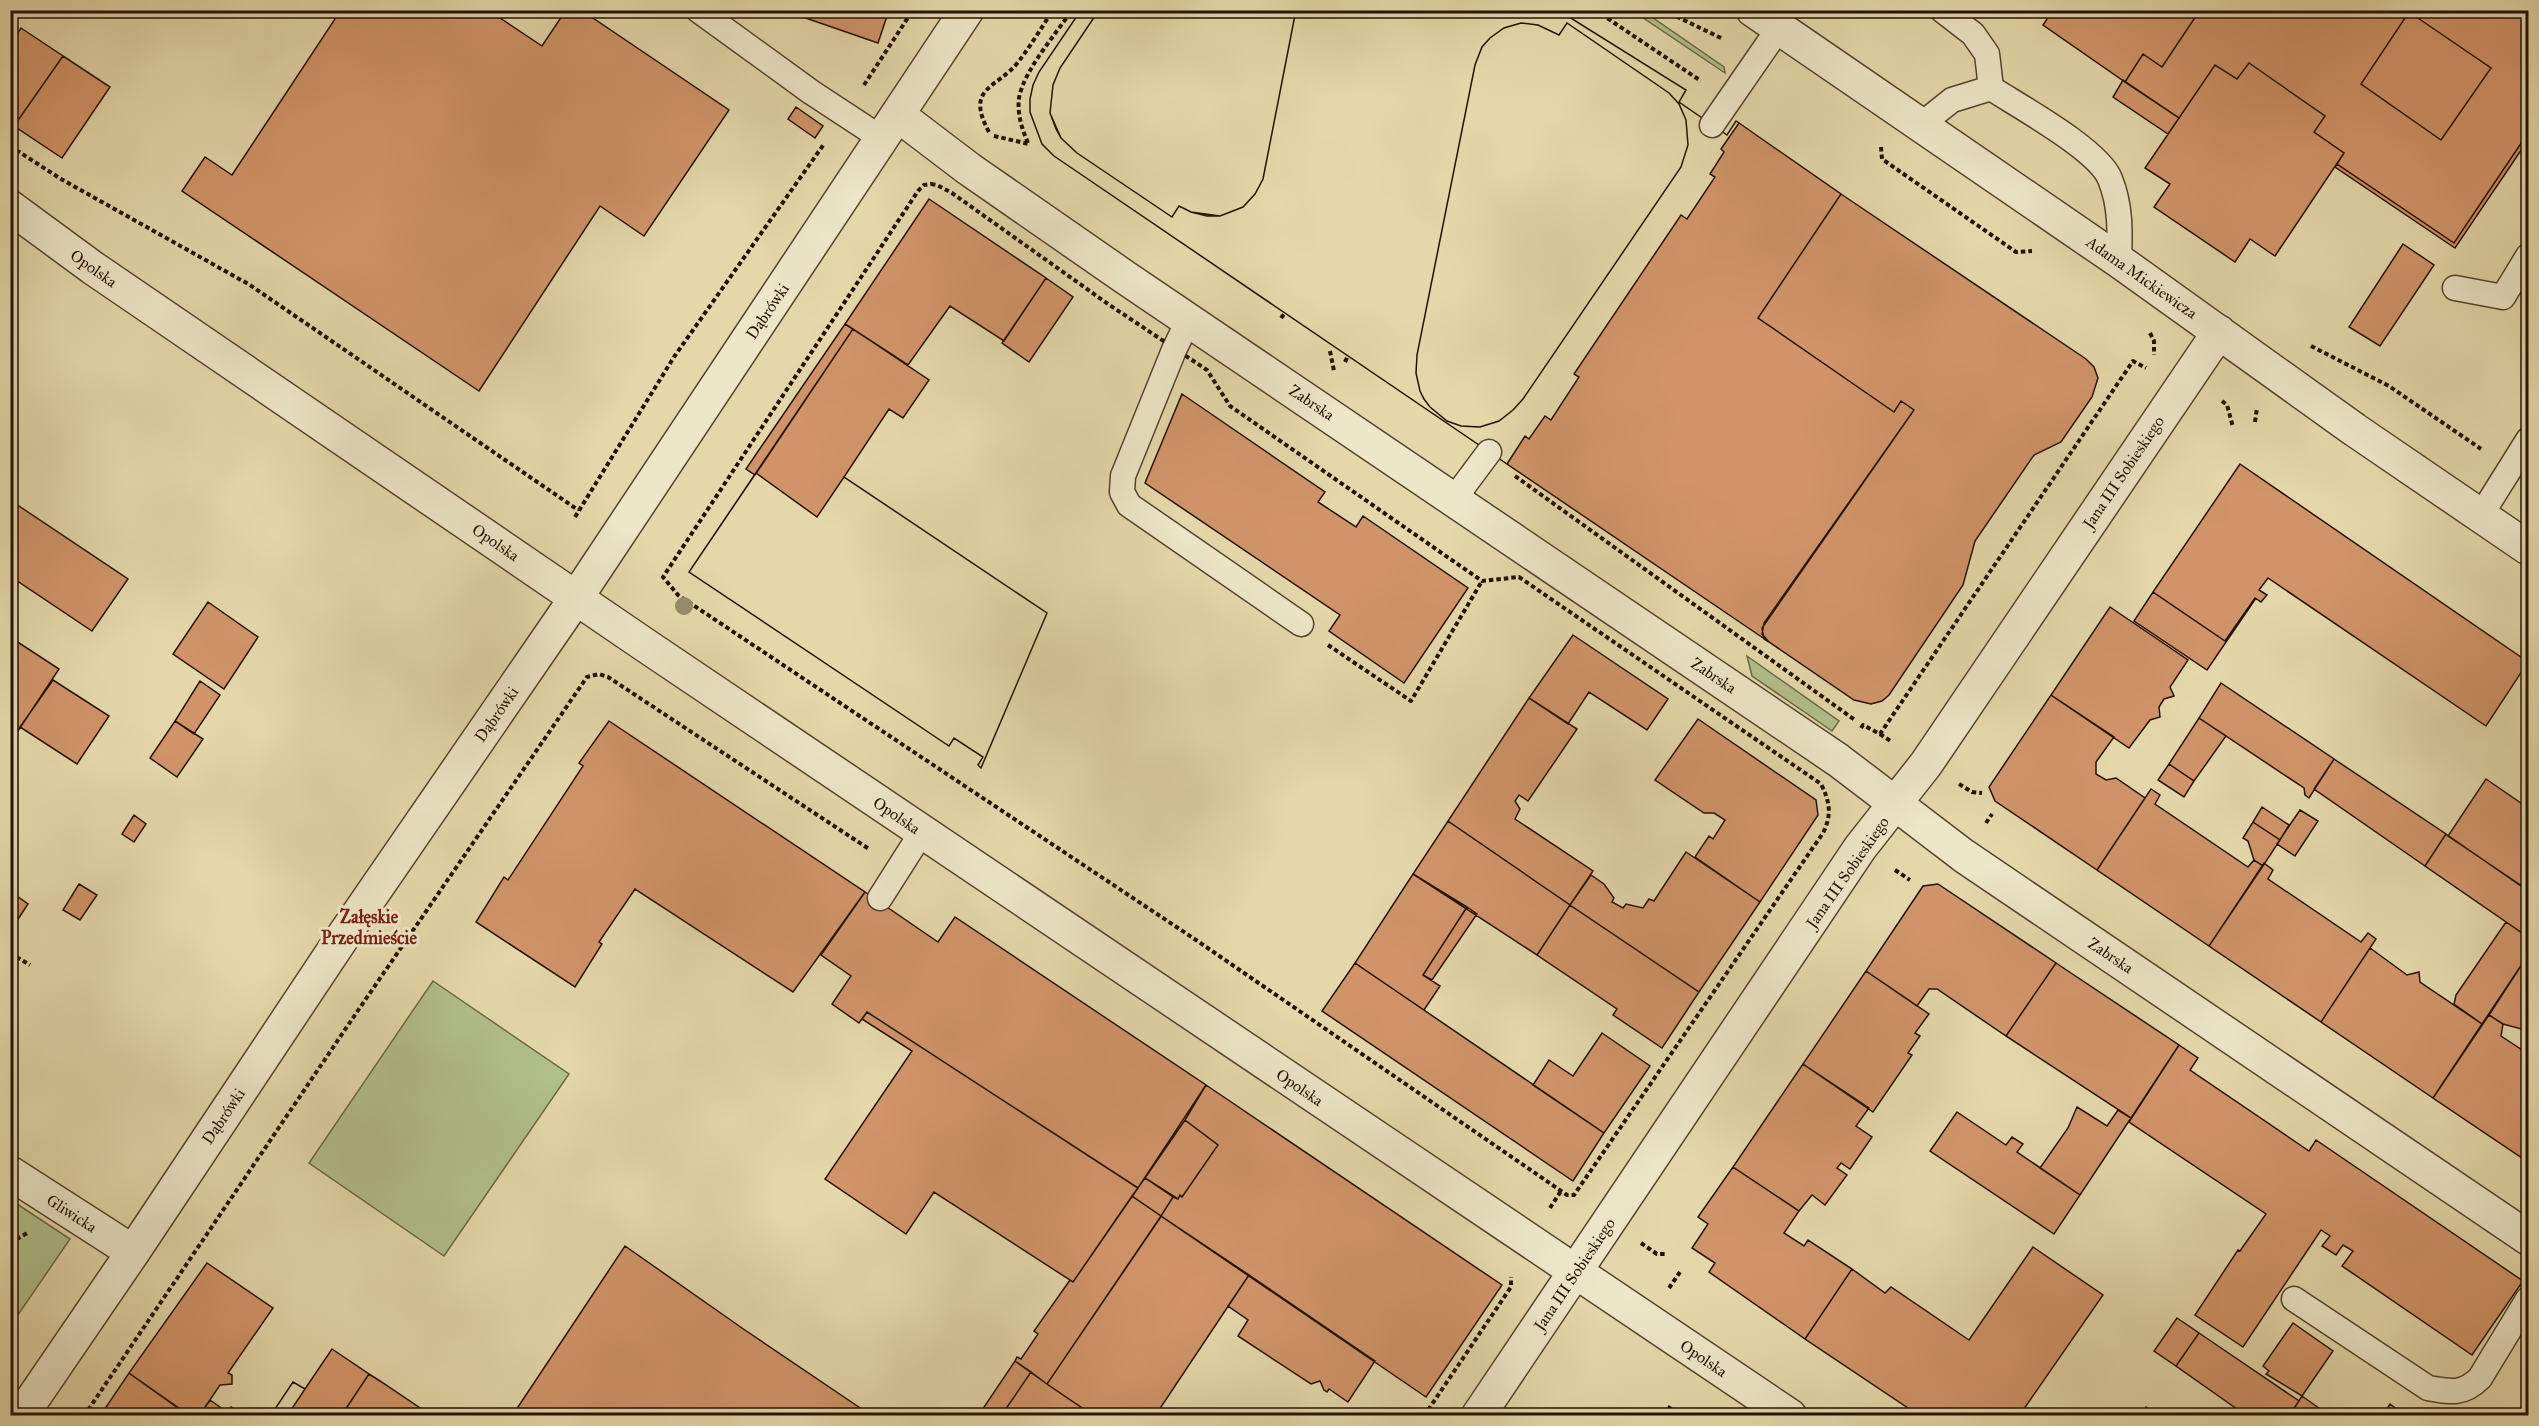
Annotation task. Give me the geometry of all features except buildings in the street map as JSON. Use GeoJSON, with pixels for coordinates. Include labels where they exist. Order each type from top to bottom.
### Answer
{"type":"FeatureCollection","features":[{"type":"Feature","properties":{"kind":"street","name":"Dąbrówki"},"geometry":{"type":"LineString","coordinates":[[21,1416],[344,935],[576,598],[967,10]]}},
{"type":"Feature","properties":{"kind":"street","name":"Adama Mickiewicza"},"geometry":{"type":"LineString","coordinates":[[1766,19],[1922,124],[2119,261],[2355,430],[2529,548]]}},
{"type":"Feature","properties":{"kind":"street","name":"Zabrska"},"geometry":{"type":"LineString","coordinates":[[889,127],[969,169],[1454,499],[1830,772],[1896,804],[1964,856],[2529,1238]]}},
{"type":"Feature","properties":{"kind":"street","name":"Opolska"},"geometry":{"type":"LineString","coordinates":[[10,207],[93,268],[576,598],[1790,1416]]}},
{"type":"Feature","properties":{"kind":"street","name":"Jana III Sobieskiego"},"geometry":{"type":"LineString","coordinates":[[1478,1416],[1860,848],[1926,764],[2219,332]]}},
{"type":"Feature","properties":{"kind":"street","name":"Gliwicka"},"geometry":{"type":"LineString","coordinates":[[10,1173],[133,1252]]}},
{"type":"Feature","properties":{"kind":"lane"},"geometry":{"type":"LineString","coordinates":[[698,10],[845,115],[889,127]]}},
{"type":"Feature","properties":{"kind":"lane"},"geometry":{"type":"LineString","coordinates":[[1942,10],[1973,34],[1987,54],[1991,88],[2092,155],[2110,177],[2120,215],[2119,261]]}},
{"type":"Feature","properties":{"kind":"lane"},"geometry":{"type":"LineString","coordinates":[[1712,125],[1758,56],[1766,19]]}},
{"type":"Feature","properties":{"kind":"lane"},"geometry":{"type":"LineString","coordinates":[[1922,124],[1952,100],[1991,88]]}},
{"type":"Feature","properties":{"kind":"lane"},"geometry":{"type":"LineString","coordinates":[[2455,288],[2503,297],[2529,256]]}},
{"type":"Feature","properties":{"kind":"lane"},"geometry":{"type":"LineString","coordinates":[[1189,319],[1174,350],[1124,476],[1122,492],[1129,505],[1301,624]]}},
{"type":"Feature","properties":{"kind":"lane"},"geometry":{"type":"LineString","coordinates":[[2481,515],[2529,440]]}},
{"type":"Feature","properties":{"kind":"lane"},"geometry":{"type":"LineString","coordinates":[[1454,499],[1487,455]]}},
{"type":"Feature","properties":{"kind":"lane"},"geometry":{"type":"LineString","coordinates":[[880,898],[922,832]]}},
{"type":"Feature","properties":{"kind":"lane"},"geometry":{"type":"LineString","coordinates":[[2294,1299],[2428,1388],[2451,1392],[2470,1388],[2480,1378],[2529,1299]]}},
{"type":"Feature","properties":{"kind":"path"},"geometry":{"type":"LineString","coordinates":[[575,517],[674,357],[845,115],[913,10]]}},
{"type":"Feature","properties":{"kind":"path"},"geometry":{"type":"LineString","coordinates":[[1053,10],[1017,64],[987,88],[980,103],[981,117],[991,135],[1029,144],[1021,125],[1019,98],[1029,74],[1072,10]]}},
{"type":"Feature","properties":{"kind":"path"},"geometry":{"type":"LineString","coordinates":[[1595,10],[1729,100]]}},
{"type":"Feature","properties":{"kind":"path"},"geometry":{"type":"LineString","coordinates":[[1663,10],[1758,56]]}},
{"type":"Feature","properties":{"kind":"path"},"geometry":{"type":"LineString","coordinates":[[1880,142],[1882,159],[2016,252],[2038,251]]}},
{"type":"Feature","properties":{"kind":"path"},"geometry":{"type":"LineString","coordinates":[[10,146],[61,180],[250,285],[578,510]]}},
{"type":"Feature","properties":{"kind":"path"},"geometry":{"type":"LineString","coordinates":[[1830,772],[1519,577],[1482,581],[1230,406],[1207,370],[1174,350],[952,193],[937,185],[924,185],[918,191],[663,577],[678,595],[1196,940],[1567,1196],[1574,1196],[1823,833],[1830,815],[1827,797],[1830,772],[1863,725]]}},
{"type":"Feature","properties":{"kind":"path"},"geometry":{"type":"LineString","coordinates":[[1281,318],[1285,313]]}},
{"type":"Feature","properties":{"kind":"path"},"geometry":{"type":"LineString","coordinates":[[1487,455],[1863,725],[1880,734],[2133,361],[2147,368],[2154,355],[2154,341],[2148,330]]}},
{"type":"Feature","properties":{"kind":"path"},"geometry":{"type":"LineString","coordinates":[[1345,362],[1348,356]]}},
{"type":"Feature","properties":{"kind":"path"},"geometry":{"type":"LineString","coordinates":[[1322,641],[1411,700],[1482,581]]}},
{"type":"Feature","properties":{"kind":"path"},"geometry":{"type":"LineString","coordinates":[[84,1416],[586,677],[599,674],[614,680],[900,868]]}},
{"type":"Feature","properties":{"kind":"path"},"geometry":{"type":"LineString","coordinates":[[10,953],[30,965]]}},
{"type":"Feature","properties":{"kind":"path"},"geometry":{"type":"LineString","coordinates":[[1424,1416],[1511,1287],[1511,1277],[1508,1272]]}},
{"type":"Feature","properties":{"kind":"green space"},"geometry":{"type":"Polygon","coordinates":[[[1633,11],[1643,11],[1724,67],[1725,73],[1633,11]]]}},
{"type":"Feature","properties":{"kind":"green space"},"geometry":{"type":"Polygon","coordinates":[[[1747,656],[1839,721],[1832,731],[1752,676],[1747,656]]]}},
{"type":"Feature","properties":{"kind":"green space"},"geometry":{"type":"Polygon","coordinates":[[[433,981],[569,1074],[444,1256],[309,1163],[433,981]]]}},
{"type":"Feature","properties":{"kind":"green space"},"geometry":{"type":"Polygon","coordinates":[[[11,1200],[70,1239],[11,1325],[11,1200]]]}},
{"type":"Feature","properties":{"kind":"district","name":"Załęskie Przedmieście"},"geometry":{"type":"Point","coordinates":[369,927]}}]}
